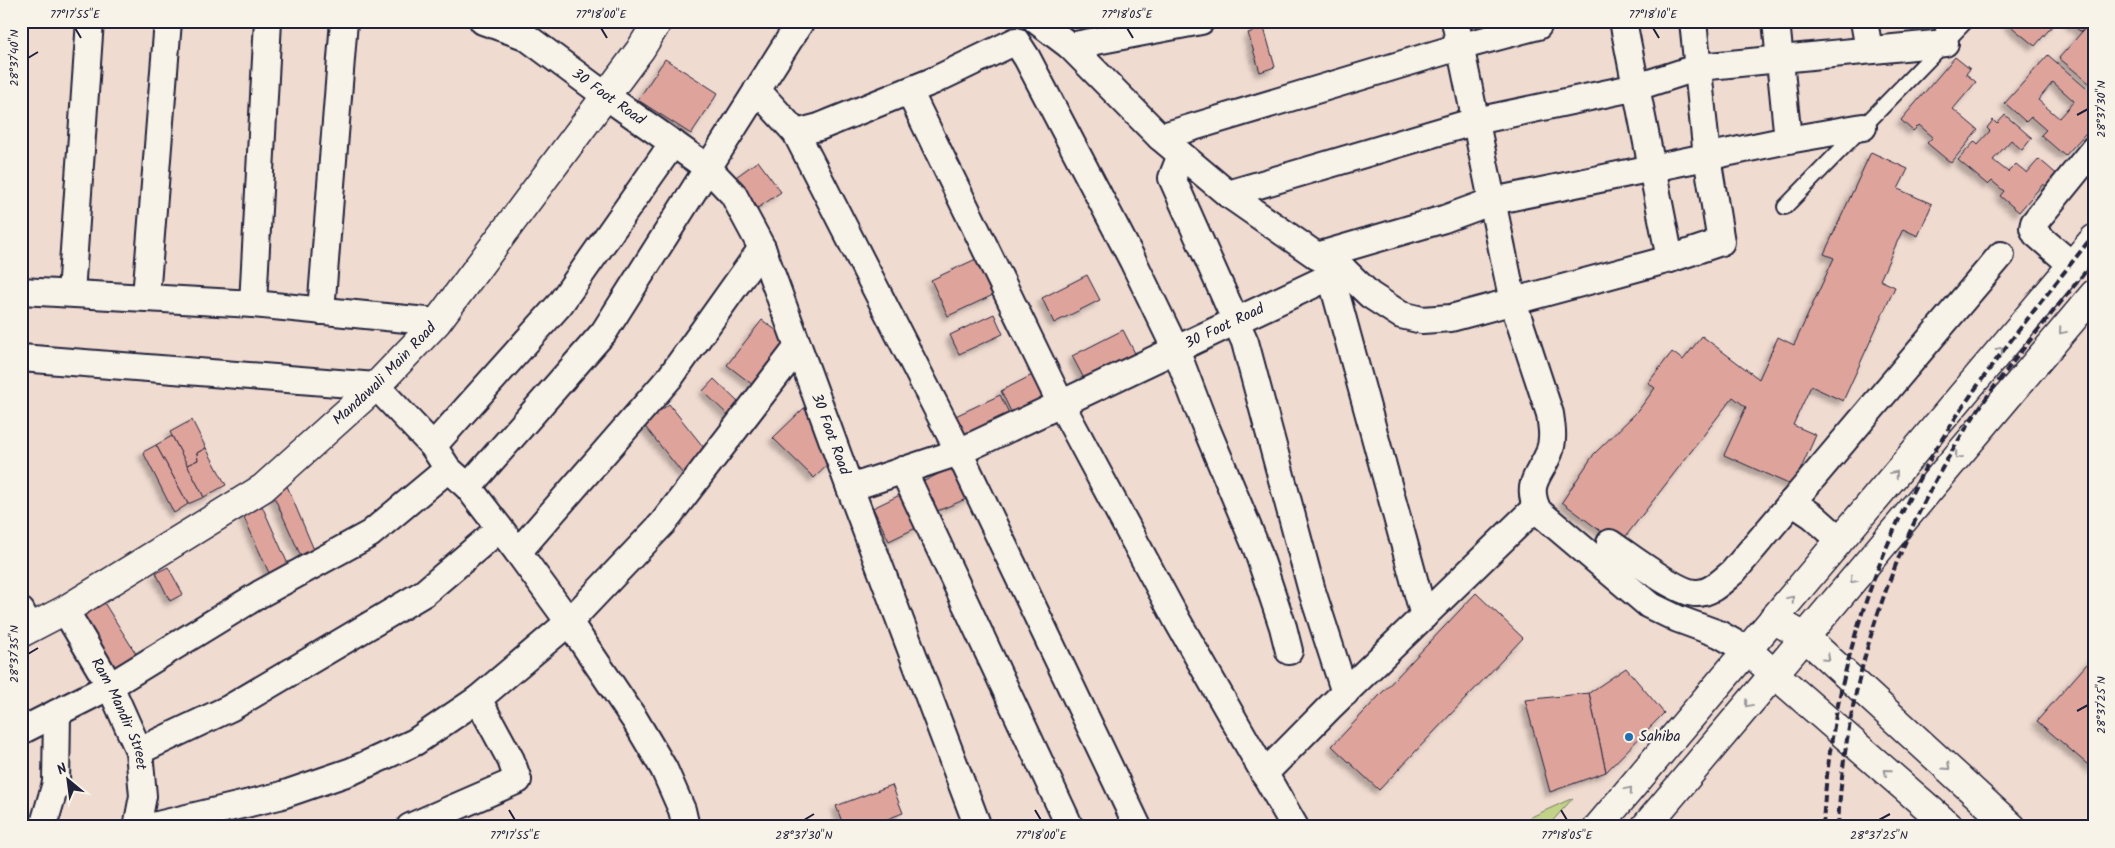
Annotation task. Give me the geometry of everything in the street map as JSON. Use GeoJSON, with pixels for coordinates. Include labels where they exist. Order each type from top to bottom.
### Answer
{"type":"FeatureCollection","features":[{"type":"Feature","properties":{"kind":"street"},"geometry":{"type":"LineString","coordinates":[[71,293],[90,21]]}},
{"type":"Feature","properties":{"kind":"street"},"geometry":{"type":"LineString","coordinates":[[146,298],[168,21]]}},
{"type":"Feature","properties":{"kind":"street"},"geometry":{"type":"LineString","coordinates":[[253,304],[268,21]]}},
{"type":"Feature","properties":{"kind":"street"},"geometry":{"type":"LineString","coordinates":[[322,311],[344,21]]}},
{"type":"Feature","properties":{"kind":"street","name":"30 Foot Road"},"geometry":{"type":"LineString","coordinates":[[483,21],[530,29],[606,96],[708,168],[733,194],[762,248],[850,488],[959,452],[1236,321],[1331,268],[1444,219],[1493,201],[1788,140],[1863,128]]}},
{"type":"Feature","properties":{"kind":"street","name":"Mandawali Main Road"},"geometry":{"type":"LineString","coordinates":[[24,624],[65,610],[263,488],[376,386],[437,322],[640,50],[658,21]]}},
{"type":"Feature","properties":{"kind":"street"},"geometry":{"type":"LineString","coordinates":[[468,487],[604,332],[800,21]]}},
{"type":"Feature","properties":{"kind":"street"},"geometry":{"type":"LineString","coordinates":[[796,133],[819,127],[933,81],[1016,41],[1036,21],[1070,46],[1160,137],[1181,155],[1228,194],[1331,268],[1400,315],[1422,320],[1451,318],[1670,259],[1721,242],[1707,157],[1693,21]]}},
{"type":"Feature","properties":{"kind":"street"},"geometry":{"type":"LineString","coordinates":[[1070,46],[1201,21]]}},
{"type":"Feature","properties":{"kind":"street"},"geometry":{"type":"LineString","coordinates":[[1455,21],[1513,302],[1550,414],[1553,434],[1549,453],[1535,479],[1532,498],[1538,511],[1649,606],[1719,634],[1748,650],[1950,827]]}},
{"type":"Feature","properties":{"kind":"street"},"geometry":{"type":"LineString","coordinates":[[1623,21],[1670,259]]}},
{"type":"Feature","properties":{"kind":"street"},"geometry":{"type":"LineString","coordinates":[[1776,21],[1788,140]]}},
{"type":"Feature","properties":{"kind":"street"},"geometry":{"type":"LineString","coordinates":[[1864,21],[1869,50]]}},
{"type":"Feature","properties":{"kind":"street"},"geometry":{"type":"LineString","coordinates":[[1160,137],[1459,47],[1538,26]]}},
{"type":"Feature","properties":{"kind":"street"},"geometry":{"type":"LineString","coordinates":[[1228,194],[1476,120],[1637,87],[1699,68],[1869,50],[1944,32]]}},
{"type":"Feature","properties":{"kind":"street"},"geometry":{"type":"LineString","coordinates":[[1016,41],[1027,58],[1134,261],[1176,350],[1202,418],[1257,548],[1284,627],[1288,651]]}},
{"type":"Feature","properties":{"kind":"street"},"geometry":{"type":"LineString","coordinates":[[757,90],[796,133],[959,452],[1138,827]]}},
{"type":"Feature","properties":{"kind":"street"},"geometry":{"type":"LineString","coordinates":[[909,91],[1061,404],[1178,622],[1295,827]]}},
{"type":"Feature","properties":{"kind":"street"},"geometry":{"type":"LineString","coordinates":[[433,446],[560,304],[673,143]]}},
{"type":"Feature","properties":{"kind":"street"},"geometry":{"type":"LineString","coordinates":[[2072,265],[2036,234],[2033,228],[2034,224],[2094,149]]}},
{"type":"Feature","properties":{"kind":"street"},"geometry":{"type":"LineString","coordinates":[[1181,155],[1172,178],[1245,342],[1312,591],[1344,693]]}},
{"type":"Feature","properties":{"kind":"street"},"geometry":{"type":"LineString","coordinates":[[1598,827],[2094,240]]}},
{"type":"Feature","properties":{"kind":"street"},"geometry":{"type":"LineString","coordinates":[[518,552],[670,376],[762,248]]}},
{"type":"Feature","properties":{"kind":"street"},"geometry":{"type":"LineString","coordinates":[[1610,543],[1682,591],[1697,593],[1711,590],[1733,572],[2001,255]]}},
{"type":"Feature","properties":{"kind":"street"},"geometry":{"type":"LineString","coordinates":[[1331,268],[1424,616]]}},
{"type":"Feature","properties":{"kind":"street"},"geometry":{"type":"LineString","coordinates":[[21,291],[253,304],[437,322]]}},
{"type":"Feature","properties":{"kind":"street"},"geometry":{"type":"LineString","coordinates":[[1650,825],[1774,672],[2094,294]]}},
{"type":"Feature","properties":{"kind":"street"},"geometry":{"type":"LineString","coordinates":[[149,827],[279,796],[352,771],[415,742],[478,700],[569,622],[663,523],[798,347]]}},
{"type":"Feature","properties":{"kind":"street"},"geometry":{"type":"LineString","coordinates":[[21,358],[376,386],[433,446],[448,469],[468,487],[569,622],[635,720],[654,753],[682,810],[686,827]]}},
{"type":"Feature","properties":{"kind":"street"},"geometry":{"type":"LineString","coordinates":[[21,731],[110,686],[260,594],[370,534],[448,469]]}},
{"type":"Feature","properties":{"kind":"street"},"geometry":{"type":"LineString","coordinates":[[903,470],[1070,827]]}},
{"type":"Feature","properties":{"kind":"street"},"geometry":{"type":"LineString","coordinates":[[850,488],[978,827]]}},
{"type":"Feature","properties":{"kind":"street"},"geometry":{"type":"LineString","coordinates":[[1792,502],[1813,516],[1840,540]]}},
{"type":"Feature","properties":{"kind":"street"},"geometry":{"type":"LineString","coordinates":[[1264,774],[1344,693],[1536,507]]}},
{"type":"Feature","properties":{"kind":"street"},"geometry":{"type":"LineString","coordinates":[[139,751],[230,708],[424,593],[499,529]]}},
{"type":"Feature","properties":{"kind":"street","name":"Ram Mandir Street"},"geometry":{"type":"LineString","coordinates":[[65,610],[110,686],[139,751],[143,796],[137,827]]}},
{"type":"Feature","properties":{"kind":"street"},"geometry":{"type":"LineString","coordinates":[[1773,619],[1805,637],[2012,827]]}},
{"type":"Feature","properties":{"kind":"street"},"geometry":{"type":"LineString","coordinates":[[410,827],[518,780],[510,760],[478,700]]}},
{"type":"Feature","properties":{"kind":"street"},"geometry":{"type":"LineString","coordinates":[[43,827],[56,782],[57,714]]}},
{"type":"Feature","properties":{"kind":"lane"},"geometry":{"type":"LineString","coordinates":[[1786,207],[1863,128],[1944,32],[1966,21]]}},
{"type":"Feature","properties":{"kind":"green space"},"geometry":{"type":"Polygon","coordinates":[[[1573,798],[1547,827],[1509,827],[1573,798]]]}},
{"type":"Feature","properties":{"kind":"building"},"geometry":{"type":"Polygon","coordinates":[[[2010,21],[2051,21],[2054,24],[2035,46],[2008,24],[2010,21]]]}},
{"type":"Feature","properties":{"kind":"building"},"geometry":{"type":"Polygon","coordinates":[[[2067,21],[2089,21],[2081,32],[2067,21]]]}},
{"type":"Feature","properties":{"kind":"building"},"geometry":{"type":"Polygon","coordinates":[[[2088,25],[2094,30],[2094,34],[2089,40],[2094,44],[2094,87],[2059,58],[2088,25]]]}},
{"type":"Feature","properties":{"kind":"building"},"geometry":{"type":"Polygon","coordinates":[[[1264,28],[1275,67],[1260,72],[1248,33],[1264,28]]]}},
{"type":"Feature","properties":{"kind":"building"},"geometry":{"type":"Polygon","coordinates":[[[2048,55],[2094,95],[2094,124],[2065,156],[2041,135],[2046,130],[2031,117],[2026,122],[2005,103],[2048,55]],[[2053,82],[2038,100],[2059,118],[2074,101],[2053,82]]]}},
{"type":"Feature","properties":{"kind":"building"},"geometry":{"type":"Polygon","coordinates":[[[1955,57],[1970,69],[1966,74],[1976,82],[1953,109],[1978,130],[1951,163],[1927,143],[1933,137],[1919,125],[1913,131],[1901,120],[1955,57]]]}},
{"type":"Feature","properties":{"kind":"building"},"geometry":{"type":"Polygon","coordinates":[[[665,59],[718,93],[691,134],[638,100],[665,59]]]}},
{"type":"Feature","properties":{"kind":"building"},"geometry":{"type":"Polygon","coordinates":[[[2005,115],[2032,138],[2022,150],[2011,140],[1993,160],[2008,172],[2016,164],[2027,173],[2039,159],[2060,177],[2049,189],[2043,184],[2019,212],[2000,196],[2004,191],[1992,181],[1988,185],[1958,160],[1975,141],[1978,144],[1990,131],[1987,128],[1993,120],[1997,124],[2005,115]]]}},
{"type":"Feature","properties":{"kind":"building"},"geometry":{"type":"Polygon","coordinates":[[[1871,152],[1908,169],[1898,189],[1932,204],[1918,236],[1903,229],[1880,280],[1895,287],[1843,401],[1811,386],[1793,425],[1816,435],[1793,486],[1724,455],[1746,407],[1733,397],[1619,545],[1562,502],[1594,454],[1638,411],[1655,388],[1648,383],[1672,352],[1683,360],[1702,336],[1759,379],[1778,337],[1794,345],[1834,258],[1824,254],[1871,152]]]}},
{"type":"Feature","properties":{"kind":"building"},"geometry":{"type":"Polygon","coordinates":[[[758,161],[781,192],[758,208],[736,177],[758,161]]]}},
{"type":"Feature","properties":{"kind":"building"},"geometry":{"type":"Polygon","coordinates":[[[976,259],[993,295],[948,316],[931,280],[976,259]]]}},
{"type":"Feature","properties":{"kind":"building"},"geometry":{"type":"Polygon","coordinates":[[[1087,275],[1100,300],[1054,323],[1042,298],[1087,275]]]}},
{"type":"Feature","properties":{"kind":"building"},"geometry":{"type":"Polygon","coordinates":[[[994,314],[1003,334],[959,354],[950,335],[994,314]]]}},
{"type":"Feature","properties":{"kind":"building"},"geometry":{"type":"Polygon","coordinates":[[[762,320],[788,339],[753,385],[727,365],[762,320]]]}},
{"type":"Feature","properties":{"kind":"building"},"geometry":{"type":"Polygon","coordinates":[[[1123,330],[1139,361],[1088,386],[1072,356],[1123,330]]]}},
{"type":"Feature","properties":{"kind":"building"},"geometry":{"type":"Polygon","coordinates":[[[1042,370],[1056,399],[1015,420],[1001,391],[1042,370]]]}},
{"type":"Feature","properties":{"kind":"building"},"geometry":{"type":"Polygon","coordinates":[[[714,379],[740,404],[729,416],[703,391],[714,379]]]}},
{"type":"Feature","properties":{"kind":"building"},"geometry":{"type":"Polygon","coordinates":[[[1000,395],[1010,415],[957,441],[947,420],[1000,395]]]}},
{"type":"Feature","properties":{"kind":"building"},"geometry":{"type":"Polygon","coordinates":[[[669,404],[709,454],[683,474],[643,424],[669,404]]]}},
{"type":"Feature","properties":{"kind":"building"},"geometry":{"type":"Polygon","coordinates":[[[804,408],[834,459],[814,478],[773,438],[804,408]]]}},
{"type":"Feature","properties":{"kind":"building"},"geometry":{"type":"Polygon","coordinates":[[[192,420],[206,448],[197,453],[198,460],[187,465],[170,432],[192,420]]]}},
{"type":"Feature","properties":{"kind":"building"},"geometry":{"type":"Polygon","coordinates":[[[172,436],[204,497],[188,504],[156,445],[172,436]]]}},
{"type":"Feature","properties":{"kind":"building"},"geometry":{"type":"Polygon","coordinates":[[[156,445],[188,504],[174,513],[143,452],[156,445]]]}},
{"type":"Feature","properties":{"kind":"building"},"geometry":{"type":"Polygon","coordinates":[[[206,448],[226,485],[204,497],[187,465],[198,460],[197,453],[206,448]]]}},
{"type":"Feature","properties":{"kind":"building"},"geometry":{"type":"Polygon","coordinates":[[[955,466],[971,497],[930,514],[916,485],[955,466]]]}},
{"type":"Feature","properties":{"kind":"building"},"geometry":{"type":"Polygon","coordinates":[[[287,486],[317,557],[304,563],[272,492],[287,486]]]}},
{"type":"Feature","properties":{"kind":"building"},"geometry":{"type":"Polygon","coordinates":[[[904,493],[920,526],[889,541],[873,508],[904,493]]]}},
{"type":"Feature","properties":{"kind":"building"},"geometry":{"type":"Polygon","coordinates":[[[262,506],[292,573],[273,582],[243,515],[262,506]]]}},
{"type":"Feature","properties":{"kind":"building"},"geometry":{"type":"Polygon","coordinates":[[[168,567],[183,594],[170,601],[156,573],[168,567]]]}},
{"type":"Feature","properties":{"kind":"building"},"geometry":{"type":"Polygon","coordinates":[[[1476,593],[1523,638],[1379,790],[1332,746],[1476,593]]]}},
{"type":"Feature","properties":{"kind":"building"},"geometry":{"type":"Polygon","coordinates":[[[103,601],[140,660],[114,676],[77,618],[103,601]]]}},
{"type":"Feature","properties":{"kind":"building"},"geometry":{"type":"Polygon","coordinates":[[[2094,656],[2094,711],[2089,716],[2094,719],[2094,770],[2037,721],[2094,656]]]}},
{"type":"Feature","properties":{"kind":"building"},"geometry":{"type":"Polygon","coordinates":[[[1626,668],[1664,713],[1606,772],[1589,693],[1626,668]]]}},
{"type":"Feature","properties":{"kind":"building"},"geometry":{"type":"Polygon","coordinates":[[[1589,693],[1606,772],[1550,792],[1525,700],[1589,693]]]}},
{"type":"Feature","properties":{"kind":"building"},"geometry":{"type":"Polygon","coordinates":[[[892,785],[903,813],[867,827],[844,827],[836,806],[892,785]]]}},
{"type":"Feature","properties":{"kind":"railway"},"geometry":{"type":"LineString","coordinates":[[1823,827],[1827,776],[1834,726],[1844,677],[1857,628],[1893,533],[1914,488],[1956,417],[2014,337],[2094,234]]}},
{"type":"Feature","properties":{"kind":"railway"},"geometry":{"type":"LineString","coordinates":[[1838,827],[1851,715],[1864,660],[1880,607],[1900,555],[1923,504],[1950,454],[1993,388],[2094,261]]}},
{"type":"Feature","properties":{"kind":"place","name":"Sahiba"},"geometry":{"type":"Point","coordinates":[1629,737]}}]}
